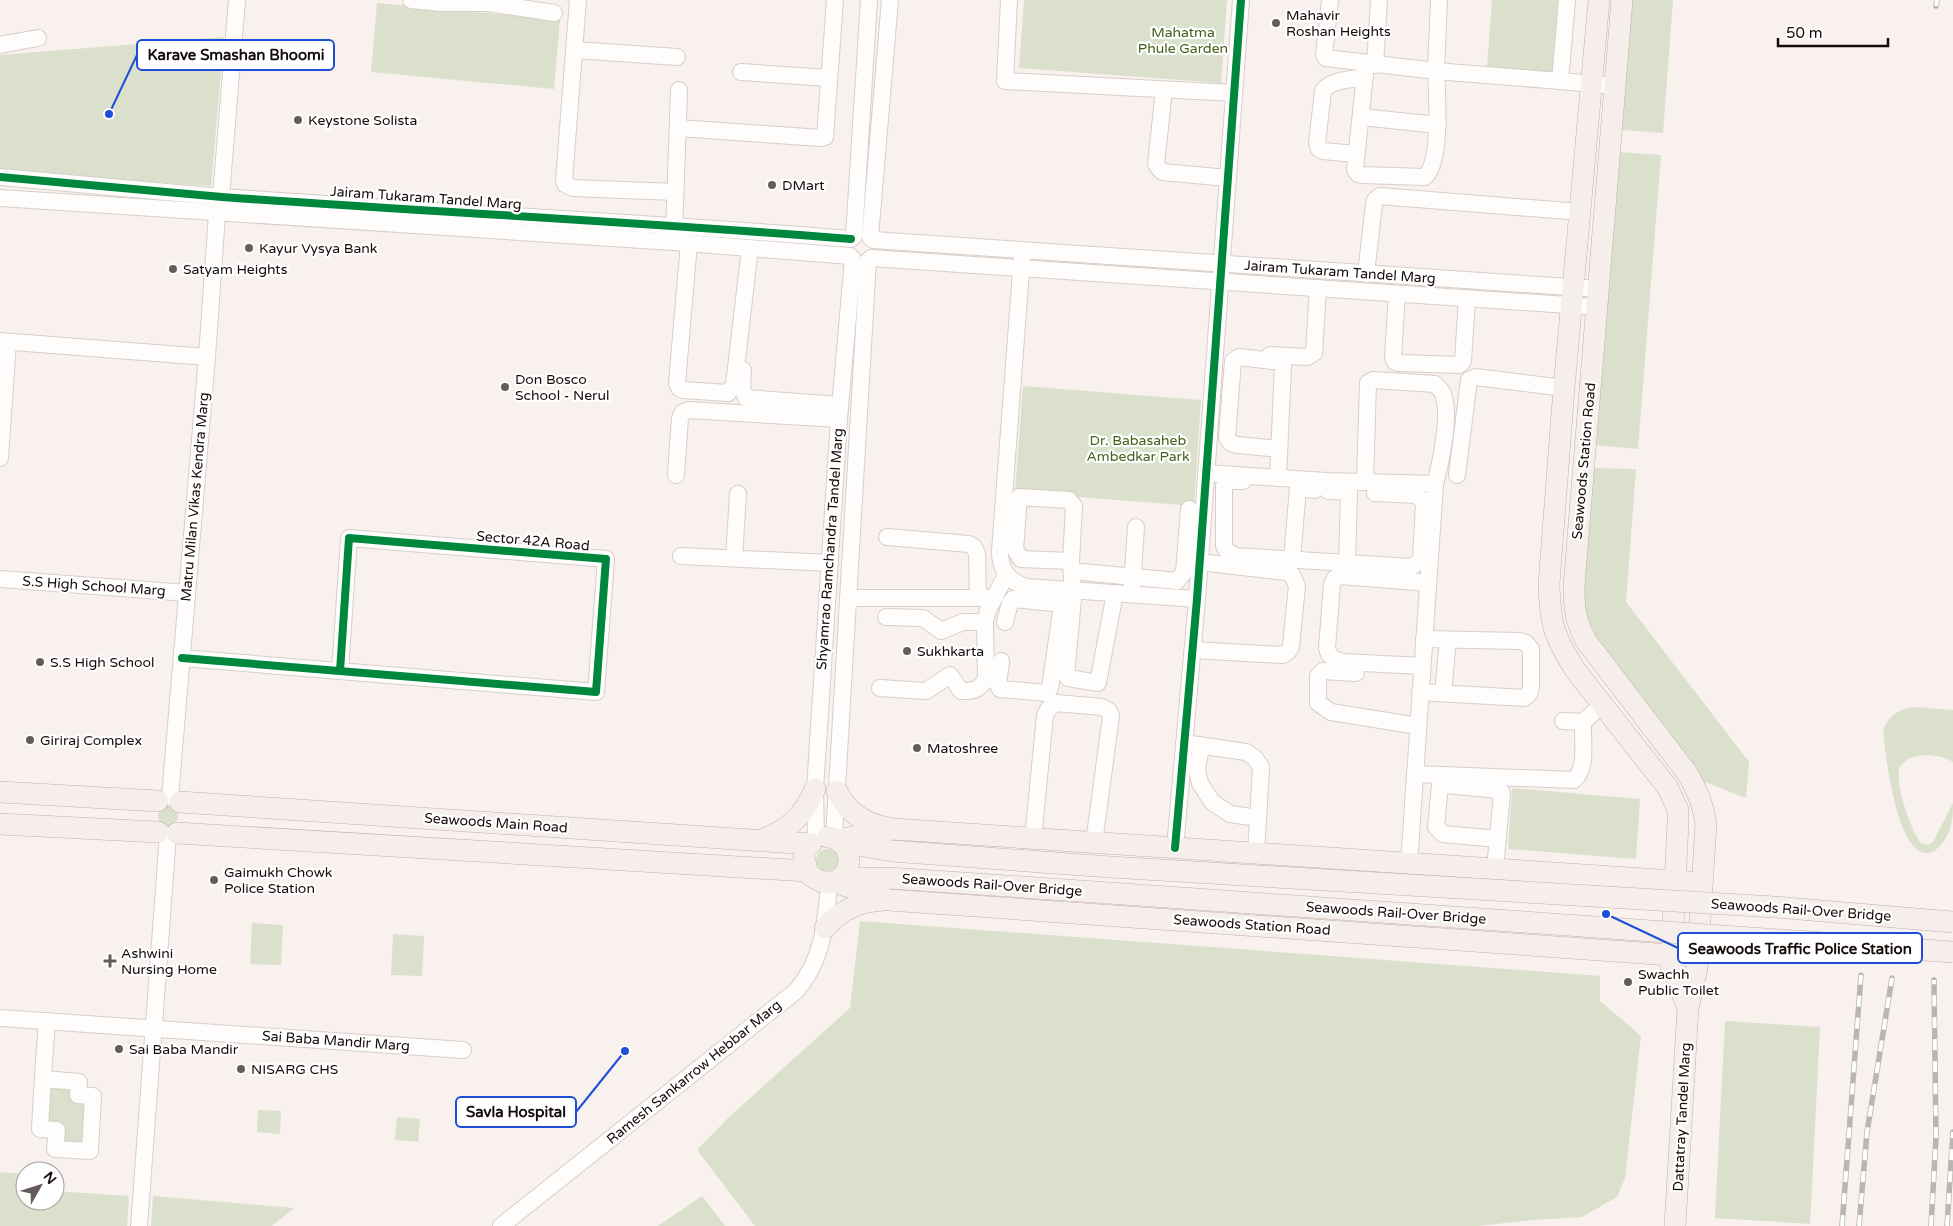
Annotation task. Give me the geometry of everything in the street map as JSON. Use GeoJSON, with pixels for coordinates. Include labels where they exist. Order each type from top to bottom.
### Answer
{"type":"FeatureCollection","features":[{"type":"Feature","properties":{"kind":"main road","name":"Seawoods Station Road"},"geometry":{"type":"LineString","coordinates":[[1598,0],[1564,388],[1549,584],[1550,607],[1553,630],[1564,651],[1672,796],[1678,810],[1671,966],[1688,1008]]}},
{"type":"Feature","properties":{"kind":"main road","name":"Seawoods Station Road"},"geometry":{"type":"LineString","coordinates":[[1622,0],[1574,585],[1577,622],[1596,656],[1687,773],[1704,807],[1706,823],[1698,956],[1688,1008]]}},
{"type":"Feature","properties":{"kind":"main road"},"geometry":{"type":"LineString","coordinates":[[759,840],[782,831],[795,822],[805,809],[815,788]]}},
{"type":"Feature","properties":{"kind":"main road"},"geometry":{"type":"LineString","coordinates":[[837,791],[848,808],[856,816],[874,826],[893,829],[1702,883]]}},
{"type":"Feature","properties":{"kind":"main road","name":"Seawoods Main Road"},"geometry":{"type":"LineString","coordinates":[[0,792],[169,800],[759,840],[828,841]]}},
{"type":"Feature","properties":{"kind":"main road"},"geometry":{"type":"LineString","coordinates":[[169,800],[185,809],[187,817],[185,825],[167,833],[152,825],[149,816],[152,807],[169,800]]}},
{"type":"Feature","properties":{"kind":"main road","name":"Seawoods Main Road"},"geometry":{"type":"LineString","coordinates":[[0,824],[807,871]]}},
{"type":"Feature","properties":{"kind":"main road"},"geometry":{"type":"LineString","coordinates":[[828,841],[846,848],[850,861],[845,874],[834,881],[816,880],[807,871],[804,856],[828,841],[893,829]]}},
{"type":"Feature","properties":{"kind":"main road","name":"Seawoods Rail-Over Bridge"},"geometry":{"type":"LineString","coordinates":[[828,841],[892,851],[1774,907],[1953,922]]}},
{"type":"Feature","properties":{"kind":"main road","name":"Seawoods Rail-Over Bridge"},"geometry":{"type":"LineString","coordinates":[[834,881],[890,878],[1953,952]]}},
{"type":"Feature","properties":{"kind":"main road","name":"Seawoods Station Road"},"geometry":{"type":"LineString","coordinates":[[834,881],[889,900],[1698,956]]}},
{"type":"Feature","properties":{"kind":"main road"},"geometry":{"type":"LineString","coordinates":[[825,928],[840,913],[849,908],[870,902],[889,900]]}},
{"type":"Feature","properties":{"kind":"main road","name":"Dattatray Tandel Marg"},"geometry":{"type":"LineString","coordinates":[[1675,1226],[1688,1008]]}},
{"type":"Feature","properties":{"kind":"street","name":"Matru Milan Vikas Kendra Marg"},"geometry":{"type":"LineString","coordinates":[[169,800],[207,357],[217,214],[221,196],[237,0]]}},
{"type":"Feature","properties":{"kind":"street"},"geometry":{"type":"LineString","coordinates":[[411,0],[442,3],[488,1],[514,3],[554,14]]}},
{"type":"Feature","properties":{"kind":"street"},"geometry":{"type":"LineString","coordinates":[[578,0],[564,180],[566,184],[573,188],[675,192]]}},
{"type":"Feature","properties":{"kind":"street"},"geometry":{"type":"LineString","coordinates":[[678,128],[825,137],[835,0]]}},
{"type":"Feature","properties":{"kind":"street"},"geometry":{"type":"LineString","coordinates":[[862,238],[869,0]]}},
{"type":"Feature","properties":{"kind":"street"},"geometry":{"type":"LineString","coordinates":[[862,238],[890,0]]}},
{"type":"Feature","properties":{"kind":"street"},"geometry":{"type":"LineString","coordinates":[[1009,0],[1005,81],[1234,93]]}},
{"type":"Feature","properties":{"kind":"street"},"geometry":{"type":"LineString","coordinates":[[1175,848],[1200,562],[1241,0]]}},
{"type":"Feature","properties":{"kind":"street"},"geometry":{"type":"LineString","coordinates":[[1330,0],[1324,55],[1326,58],[1369,68],[1615,86]]}},
{"type":"Feature","properties":{"kind":"street"},"geometry":{"type":"LineString","coordinates":[[1379,0],[1360,117],[1355,170],[1358,174],[1425,178],[1430,170],[1438,126],[1436,72],[1439,0]]}},
{"type":"Feature","properties":{"kind":"street"},"geometry":{"type":"LineString","coordinates":[[1560,81],[1567,0]]}},
{"type":"Feature","properties":{"kind":"street"},"geometry":{"type":"LineString","coordinates":[[0,45],[38,38]]}},
{"type":"Feature","properties":{"kind":"street"},"geometry":{"type":"LineString","coordinates":[[575,50],[677,58]]}},
{"type":"Feature","properties":{"kind":"street"},"geometry":{"type":"LineString","coordinates":[[1356,154],[1319,149],[1317,143],[1323,91],[1332,84],[1369,68]]}},
{"type":"Feature","properties":{"kind":"street"},"geometry":{"type":"LineString","coordinates":[[741,72],[828,78]]}},
{"type":"Feature","properties":{"kind":"street"},"geometry":{"type":"LineString","coordinates":[[679,90],[674,224],[681,242],[677,383],[679,388],[728,393],[734,385],[753,248]]}},
{"type":"Feature","properties":{"kind":"street"},"geometry":{"type":"LineString","coordinates":[[1164,90],[1156,164],[1159,169],[1162,172],[1228,178]]}},
{"type":"Feature","properties":{"kind":"street"},"geometry":{"type":"LineString","coordinates":[[1360,117],[1438,126]]}},
{"type":"Feature","properties":{"kind":"street","name":"Jairam Tukaram Tandel Marg"},"geometry":{"type":"LineString","coordinates":[[0,177],[221,196],[575,220],[674,224],[1366,274],[1597,298]]}},
{"type":"Feature","properties":{"kind":"street"},"geometry":{"type":"LineString","coordinates":[[1366,274],[1374,204],[1375,200],[1380,196],[1580,212]]}},
{"type":"Feature","properties":{"kind":"street","name":"Jairam Tukaram Tandel Marg"},"geometry":{"type":"LineString","coordinates":[[0,198],[217,214],[681,242],[860,258],[1397,294],[1467,298],[1573,296]]}},
{"type":"Feature","properties":{"kind":"street"},"geometry":{"type":"LineString","coordinates":[[862,238],[875,249],[860,258],[847,247],[862,238]]}},
{"type":"Feature","properties":{"kind":"street"},"geometry":{"type":"LineString","coordinates":[[753,248],[743,393],[746,398],[839,412]]}},
{"type":"Feature","properties":{"kind":"street"},"geometry":{"type":"LineString","coordinates":[[1022,250],[1011,496],[1000,558],[1006,576],[1016,584],[1027,587],[1070,593],[1124,594],[1197,599]]}},
{"type":"Feature","properties":{"kind":"street","name":"Shyamrao Ramchandra Tandel Marg"},"geometry":{"type":"LineString","coordinates":[[828,841],[815,788],[839,412],[860,258]]}},
{"type":"Feature","properties":{"kind":"street","name":"Shyamrao Ramchandra Tandel Marg"},"geometry":{"type":"LineString","coordinates":[[828,841],[837,791],[848,598],[860,258]]}},
{"type":"Feature","properties":{"kind":"street"},"geometry":{"type":"LineString","coordinates":[[1215,352],[1311,356],[1314,353],[1318,288]]}},
{"type":"Feature","properties":{"kind":"street"},"geometry":{"type":"LineString","coordinates":[[1397,294],[1393,358],[1395,362],[1399,363],[1459,365],[1462,361],[1467,298]]}},
{"type":"Feature","properties":{"kind":"street"},"geometry":{"type":"LineString","coordinates":[[0,458],[4,341],[207,357]]}},
{"type":"Feature","properties":{"kind":"street"},"geometry":{"type":"LineString","coordinates":[[1278,478],[1279,449],[1282,362],[1239,357],[1234,361],[1227,437],[1231,442],[1243,446],[1279,449]]}},
{"type":"Feature","properties":{"kind":"street"},"geometry":{"type":"LineString","coordinates":[[1440,465],[1458,471],[1469,380],[1476,377],[1564,388]]}},
{"type":"Feature","properties":{"kind":"street"},"geometry":{"type":"LineString","coordinates":[[1365,482],[1368,383],[1373,380],[1436,384],[1441,390],[1445,406],[1444,442],[1435,484],[1409,864]]}},
{"type":"Feature","properties":{"kind":"street"},"geometry":{"type":"LineString","coordinates":[[1212,392],[1230,392]]}},
{"type":"Feature","properties":{"kind":"street"},"geometry":{"type":"LineString","coordinates":[[676,475],[680,418],[683,412],[689,410],[839,412]]}},
{"type":"Feature","properties":{"kind":"street"},"geometry":{"type":"LineString","coordinates":[[1206,473],[1278,478],[1325,486],[1349,492],[1417,495],[1424,503],[1421,560],[1412,567],[1235,556],[1227,551],[1224,546],[1224,486],[1227,480],[1298,488],[1325,486],[1365,482],[1435,484]]}},
{"type":"Feature","properties":{"kind":"street"},"geometry":{"type":"LineString","coordinates":[[1292,559],[1298,488]]}},
{"type":"Feature","properties":{"kind":"street"},"geometry":{"type":"LineString","coordinates":[[1347,563],[1349,492]]}},
{"type":"Feature","properties":{"kind":"street"},"geometry":{"type":"LineString","coordinates":[[734,558],[738,494]]}},
{"type":"Feature","properties":{"kind":"street"},"geometry":{"type":"LineString","coordinates":[[1011,496],[1069,500],[1072,502],[1074,506],[1076,567]]}},
{"type":"Feature","properties":{"kind":"street"},"geometry":{"type":"LineString","coordinates":[[1011,496],[1016,549],[1017,555],[1021,559],[1174,582],[1181,578],[1184,572],[1188,509]]}},
{"type":"Feature","properties":{"kind":"street"},"geometry":{"type":"LineString","coordinates":[[1001,661],[998,685],[1000,689],[1047,693],[1050,688],[1070,593],[1078,565],[1084,503]]}},
{"type":"Feature","properties":{"kind":"street"},"geometry":{"type":"LineString","coordinates":[[1070,593],[1073,599],[1066,675],[1068,678],[1098,683],[1124,594],[1133,577],[1136,527]]}},
{"type":"Feature","properties":{"kind":"street"},"geometry":{"type":"LineString","coordinates":[[880,688],[926,691],[950,675],[961,691],[974,691],[986,679],[985,622],[988,610],[974,547],[969,544],[887,537]]}},
{"type":"Feature","properties":{"kind":"street","name":"Sector 42A Road"},"geometry":{"type":"LineString","coordinates":[[182,658],[340,671],[596,692],[606,560],[350,538],[340,671]]}},
{"type":"Feature","properties":{"kind":"street"},"geometry":{"type":"LineString","coordinates":[[681,556],[830,563]]}},
{"type":"Feature","properties":{"kind":"street"},"geometry":{"type":"LineString","coordinates":[[1193,650],[1286,654],[1290,651],[1291,646],[1297,586],[1292,575],[1286,572],[1200,562]]}},
{"type":"Feature","properties":{"kind":"street"},"geometry":{"type":"LineString","coordinates":[[848,598],[986,598],[1006,576]]}},
{"type":"Feature","properties":{"kind":"street"},"geometry":{"type":"LineString","coordinates":[[1424,639],[1520,641],[1526,643],[1531,649],[1531,687],[1529,694],[1524,698],[1443,693],[1421,678],[1343,662],[1332,659],[1328,654],[1332,584],[1335,578],[1341,576],[1428,583]]}},
{"type":"Feature","properties":{"kind":"street","name":"S.S High School Marg"},"geometry":{"type":"LineString","coordinates":[[0,579],[187,593]]}},
{"type":"Feature","properties":{"kind":"street"},"geometry":{"type":"LineString","coordinates":[[1005,622],[1010,603],[1013,599],[1070,593]]}},
{"type":"Feature","properties":{"kind":"street"},"geometry":{"type":"LineString","coordinates":[[886,617],[923,618],[942,631],[963,622],[985,622]]}},
{"type":"Feature","properties":{"kind":"street"},"geometry":{"type":"LineString","coordinates":[[1443,693],[1448,640]]}},
{"type":"Feature","properties":{"kind":"street"},"geometry":{"type":"LineString","coordinates":[[1418,726],[1330,712],[1318,703],[1318,676],[1323,671],[1329,671],[1421,678]]}},
{"type":"Feature","properties":{"kind":"street"},"geometry":{"type":"LineString","coordinates":[[1033,838],[1045,715],[1049,708],[1056,703],[1102,707],[1109,710],[1111,716],[1094,842]]}},
{"type":"Feature","properties":{"kind":"street"},"geometry":{"type":"LineString","coordinates":[[1414,778],[1574,780],[1579,776],[1582,767],[1583,722],[1603,704]]}},
{"type":"Feature","properties":{"kind":"street"},"geometry":{"type":"LineString","coordinates":[[1563,720],[1583,722]]}},
{"type":"Feature","properties":{"kind":"street"},"geometry":{"type":"LineString","coordinates":[[1184,743],[1246,752],[1259,764],[1261,768],[1256,853]]}},
{"type":"Feature","properties":{"kind":"street"},"geometry":{"type":"LineString","coordinates":[[1202,746],[1197,770],[1200,783],[1212,802],[1230,814],[1258,818]]}},
{"type":"Feature","properties":{"kind":"street"},"geometry":{"type":"LineString","coordinates":[[1414,778],[1440,785],[1498,790],[1502,793],[1495,869]]}},
{"type":"Feature","properties":{"kind":"street"},"geometry":{"type":"LineString","coordinates":[[1440,785],[1436,827],[1440,832],[1444,834],[1498,839]]}},
{"type":"Feature","properties":{"kind":"street"},"geometry":{"type":"LineString","coordinates":[[139,1226],[167,833]]}},
{"type":"Feature","properties":{"kind":"street","name":"Ramesh Sankarrow Hebbar Marg"},"geometry":{"type":"LineString","coordinates":[[501,1226],[796,991],[805,981],[821,949],[834,881]]}},
{"type":"Feature","properties":{"kind":"street","name":"Sai Baba Mandir Marg"},"geometry":{"type":"LineString","coordinates":[[0,1018],[463,1050]]}},
{"type":"Feature","properties":{"kind":"street"},"geometry":{"type":"LineString","coordinates":[[43,1079],[78,1082],[78,1095],[93,1096],[90,1151],[55,1149],[56,1130],[40,1129],[43,1079],[47,1021]]}},
{"type":"Feature","properties":{"kind":"green space","name":"Mahatma Phule Garden"},"geometry":{"type":"Polygon","coordinates":[[[1024,0],[1227,0],[1221,83],[1019,68],[1024,0]]]}},
{"type":"Feature","properties":{"kind":"green space"},"geometry":{"type":"Polygon","coordinates":[[[1492,0],[1561,0],[1555,73],[1487,67],[1492,0]]]}},
{"type":"Feature","properties":{"kind":"green space"},"geometry":{"type":"Polygon","coordinates":[[[1630,0],[1673,0],[1663,133],[1622,130],[1630,0]]]}},
{"type":"Feature","properties":{"kind":"green space"},"geometry":{"type":"Polygon","coordinates":[[[377,3],[560,20],[554,89],[371,72],[377,3]]]}},
{"type":"Feature","properties":{"kind":"green space"},"geometry":{"type":"Polygon","coordinates":[[[224,37],[211,186],[0,173],[0,55],[224,37]]]}},
{"type":"Feature","properties":{"kind":"green space"},"geometry":{"type":"Polygon","coordinates":[[[1618,152],[1661,155],[1638,449],[1594,445],[1618,152]]]}},
{"type":"Feature","properties":{"kind":"green space","name":"Dr. Babasaheb Ambedkar Park"},"geometry":{"type":"Polygon","coordinates":[[[1023,386],[1201,400],[1194,506],[1015,492],[1023,386]]]}},
{"type":"Feature","properties":{"kind":"green space"},"geometry":{"type":"Polygon","coordinates":[[[1594,468],[1636,469],[1626,602],[1749,762],[1746,798],[1702,781],[1593,637],[1582,602],[1594,468]]]}},
{"type":"Feature","properties":{"kind":"green space"},"geometry":{"type":"Polygon","coordinates":[[[1915,707],[1953,710],[1953,762],[1932,755],[1924,755],[1904,762],[1899,768],[1900,785],[1905,807],[1912,828],[1921,843],[1928,845],[1933,842],[1953,803],[1952,821],[1947,836],[1934,851],[1929,853],[1916,849],[1907,837],[1900,821],[1894,801],[1883,732],[1891,717],[1899,711],[1915,707]]]}},
{"type":"Feature","properties":{"kind":"green space"},"geometry":{"type":"Polygon","coordinates":[[[1512,788],[1640,799],[1636,859],[1508,849],[1512,788]]]}},
{"type":"Feature","properties":{"kind":"green space"},"geometry":{"type":"Polygon","coordinates":[[[168,806],[175,809],[178,816],[175,823],[168,826],[161,823],[158,816],[161,809],[168,806]]]}},
{"type":"Feature","properties":{"kind":"green space"},"geometry":{"type":"Polygon","coordinates":[[[827,849],[835,852],[838,860],[835,868],[827,871],[819,868],[816,860],[819,852],[827,849]]]}},
{"type":"Feature","properties":{"kind":"green space"},"geometry":{"type":"Polygon","coordinates":[[[860,921],[1600,976],[1600,1001],[1641,1036],[1625,1178],[1617,1197],[1582,1217],[1478,1226],[755,1226],[697,1150],[729,1117],[850,1008],[860,921]]]}},
{"type":"Feature","properties":{"kind":"green space"},"geometry":{"type":"Polygon","coordinates":[[[252,923],[283,925],[281,965],[250,964],[252,923]]]}},
{"type":"Feature","properties":{"kind":"green space"},"geometry":{"type":"Polygon","coordinates":[[[393,934],[424,936],[422,976],[391,975],[393,934]]]}},
{"type":"Feature","properties":{"kind":"green space"},"geometry":{"type":"Polygon","coordinates":[[[1725,1021],[1820,1027],[1810,1224],[1715,1218],[1725,1021]]]}},
{"type":"Feature","properties":{"kind":"green space"},"geometry":{"type":"Polygon","coordinates":[[[43,1079],[93,1096],[90,1151],[55,1149],[56,1130],[40,1129],[43,1079]]]}},
{"type":"Feature","properties":{"kind":"green space"},"geometry":{"type":"Polygon","coordinates":[[[258,1110],[281,1111],[280,1134],[257,1132],[258,1110]]]}},
{"type":"Feature","properties":{"kind":"green space"},"geometry":{"type":"Polygon","coordinates":[[[397,1117],[420,1119],[418,1142],[395,1140],[397,1117]]]}},
{"type":"Feature","properties":{"kind":"green space"},"geometry":{"type":"Polygon","coordinates":[[[0,1172],[15,1173],[15,1211],[65,1211],[65,1192],[129,1196],[127,1226],[0,1226],[0,1172]]]}},
{"type":"Feature","properties":{"kind":"green space"},"geometry":{"type":"Polygon","coordinates":[[[153,1196],[294,1208],[272,1226],[151,1226],[153,1196]]]}},
{"type":"Feature","properties":{"kind":"green space"},"geometry":{"type":"Polygon","coordinates":[[[702,1196],[725,1226],[658,1226],[702,1196]]]}},
{"type":"Feature","properties":{"kind":"railway"},"geometry":{"type":"LineString","coordinates":[[1936,6],[1937,0]]}},
{"type":"Feature","properties":{"kind":"railway"},"geometry":{"type":"LineString","coordinates":[[1842,1226],[1861,975]]}},
{"type":"Feature","properties":{"kind":"railway"},"geometry":{"type":"LineString","coordinates":[[1859,1226],[1867,1132],[1892,978]]}},
{"type":"Feature","properties":{"kind":"railway"},"geometry":{"type":"LineString","coordinates":[[1931,1226],[1936,1137],[1934,980]]}},
{"type":"Feature","properties":{"kind":"railway"},"geometry":{"type":"LineString","coordinates":[[1947,1226],[1953,1132]]}},
{"type":"Feature","properties":{"kind":"cycle path"},"geometry":{"type":"LineString","coordinates":[[1175,848],[1197,599],[1241,0]]}},
{"type":"Feature","properties":{"kind":"cycle path"},"geometry":{"type":"LineString","coordinates":[[0,177],[222,197],[694,227],[851,239]]}},
{"type":"Feature","properties":{"kind":"cycle path"},"geometry":{"type":"LineString","coordinates":[[182,658],[596,692],[606,559],[349,538],[340,671]]}},
{"type":"Feature","properties":{"kind":"place","name":"Mahavir Roshan Heights"},"geometry":{"type":"Point","coordinates":[1276,23]}},
{"type":"Feature","properties":{"kind":"place","name":"Karave Smashan Bhoomi"},"geometry":{"type":"Point","coordinates":[109,114]}},
{"type":"Feature","properties":{"kind":"place","name":"Keystone Solista"},"geometry":{"type":"Point","coordinates":[298,120]}},
{"type":"Feature","properties":{"kind":"place","name":"DMart"},"geometry":{"type":"Point","coordinates":[772,185]}},
{"type":"Feature","properties":{"kind":"place","name":"Kayur Vysya Bank"},"geometry":{"type":"Point","coordinates":[249,248]}},
{"type":"Feature","properties":{"kind":"place","name":"Satyam Heights"},"geometry":{"type":"Point","coordinates":[173,269]}},
{"type":"Feature","properties":{"kind":"place","name":"Don Bosco School - Nerul"},"geometry":{"type":"Point","coordinates":[505,387]}},
{"type":"Feature","properties":{"kind":"place","name":"Sukhkarta"},"geometry":{"type":"Point","coordinates":[907,651]}},
{"type":"Feature","properties":{"kind":"place","name":"S.S High School"},"geometry":{"type":"Point","coordinates":[40,662]}},
{"type":"Feature","properties":{"kind":"place","name":"Giriraj Complex"},"geometry":{"type":"Point","coordinates":[30,740]}},
{"type":"Feature","properties":{"kind":"place","name":"Matoshree"},"geometry":{"type":"Point","coordinates":[917,748]}},
{"type":"Feature","properties":{"kind":"place","name":"Gaimukh Chowk Police Station"},"geometry":{"type":"Point","coordinates":[214,880]}},
{"type":"Feature","properties":{"kind":"place","name":"Seawoods Traffic Police Station"},"geometry":{"type":"Point","coordinates":[1606,914]}},
{"type":"Feature","properties":{"kind":"place","name":"Ashwini Nursing Home"},"geometry":{"type":"Point","coordinates":[110,961]}},
{"type":"Feature","properties":{"kind":"place","name":"Swachh Public Toilet"},"geometry":{"type":"Point","coordinates":[1628,982]}},
{"type":"Feature","properties":{"kind":"place","name":"Sai Baba Mandir"},"geometry":{"type":"Point","coordinates":[119,1049]}},
{"type":"Feature","properties":{"kind":"place","name":"Savla Hospital"},"geometry":{"type":"Point","coordinates":[625,1051]}},
{"type":"Feature","properties":{"kind":"place","name":"NISARG CHS"},"geometry":{"type":"Point","coordinates":[241,1069]}}]}
